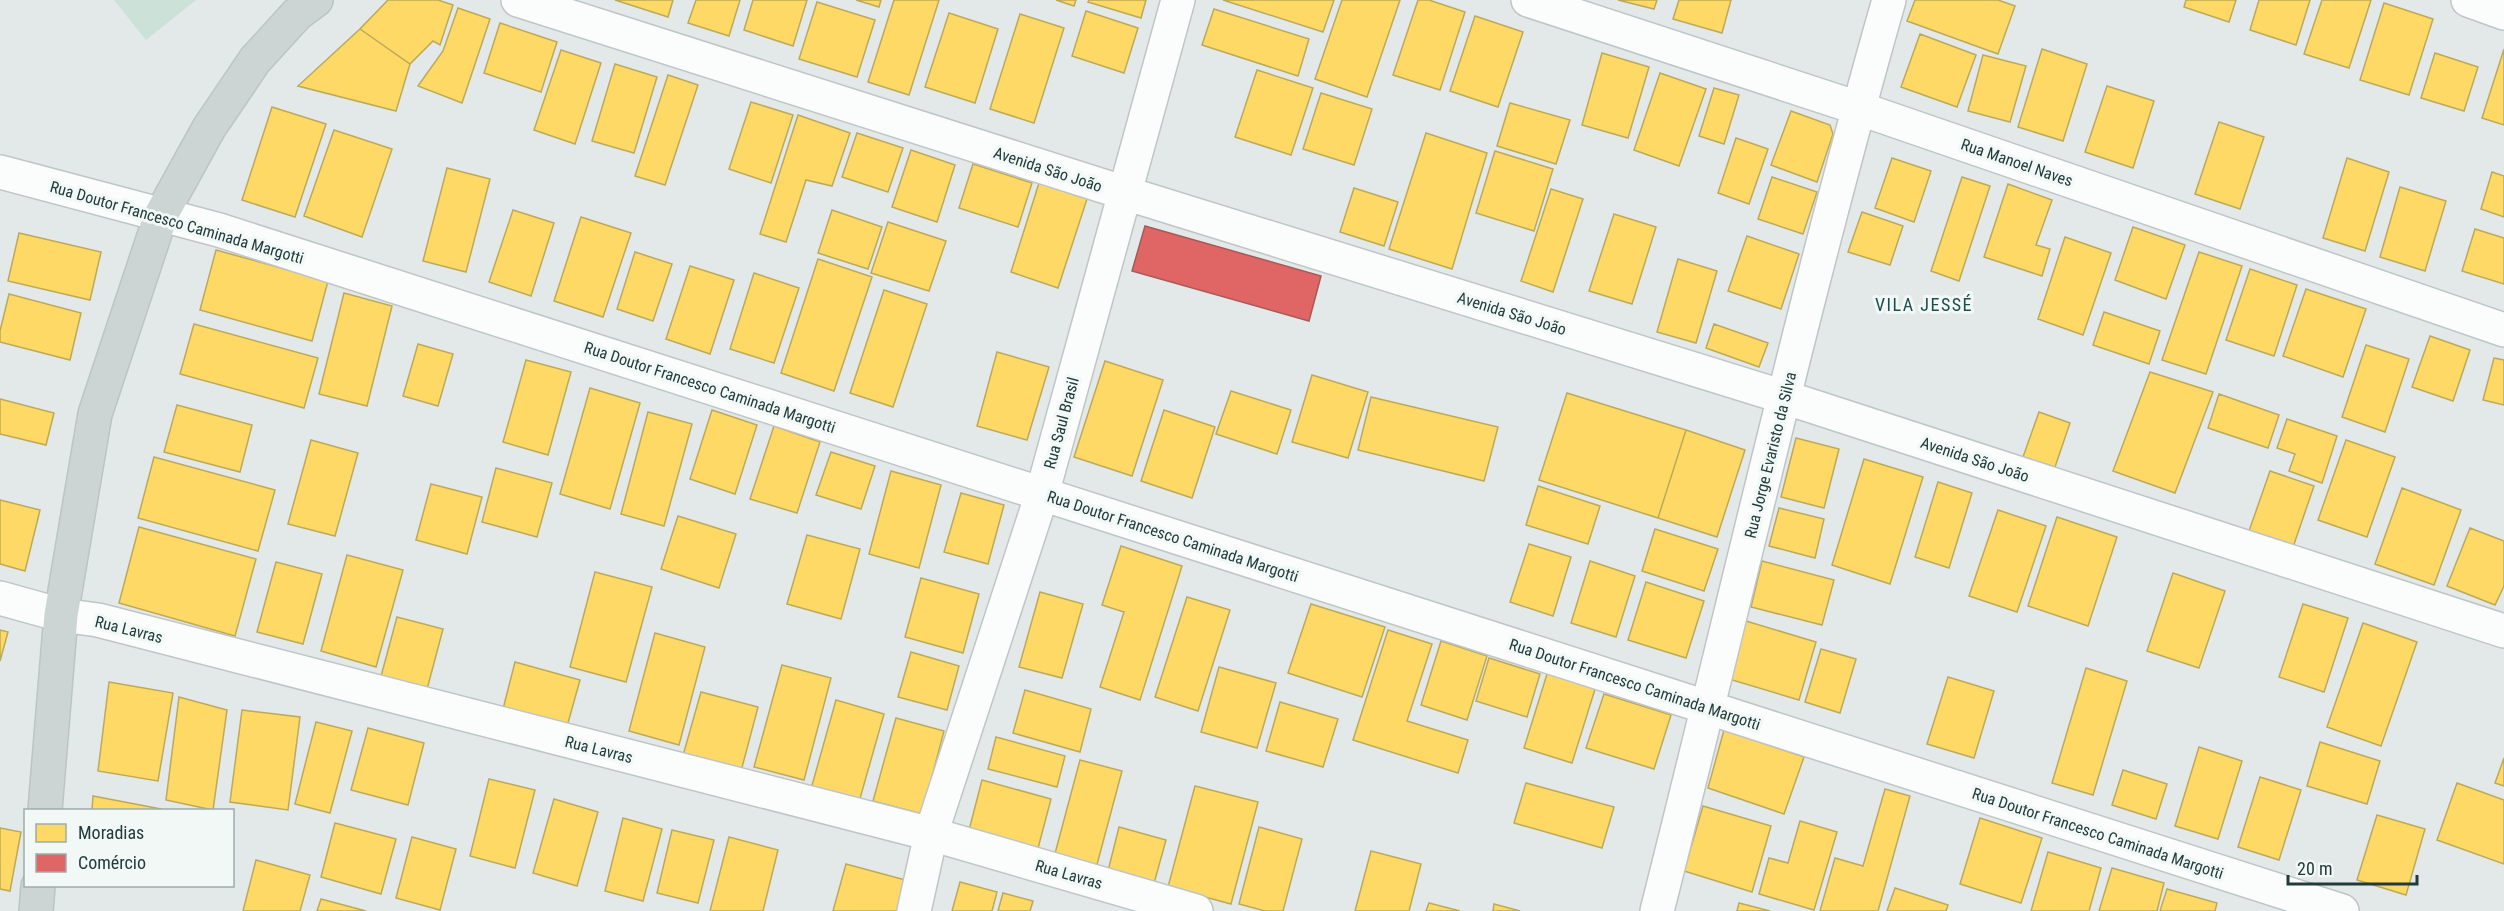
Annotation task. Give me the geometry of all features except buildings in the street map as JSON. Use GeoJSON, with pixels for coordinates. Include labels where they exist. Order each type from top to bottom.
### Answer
{"type":"FeatureCollection","features":[{"type":"Feature","properties":{"kind":"main road"},"geometry":{"type":"LineString","coordinates":[[45,809],[61,615],[95,414],[161,215],[209,128],[255,60],[297,14],[316,0]]}},
{"type":"Feature","properties":{"kind":"main road"},"geometry":{"type":"LineString","coordinates":[[36,911],[38,887]]}},
{"type":"Feature","properties":{"kind":"street","name":"Avenida São João"},"geometry":{"type":"LineString","coordinates":[[518,0],[1125,193],[1784,397],[2504,631]]}},
{"type":"Feature","properties":{"kind":"street","name":"Rua Saul Brasil"},"geometry":{"type":"LineString","coordinates":[[914,911],[931,834],[1042,494],[1178,0]]}},
{"type":"Feature","properties":{"kind":"street","name":"Rua Manoel Naves"},"geometry":{"type":"LineString","coordinates":[[1528,0],[1858,108],[2504,330]]}},
{"type":"Feature","properties":{"kind":"street","name":"Rua Jorge Evaristo da Silva"},"geometry":{"type":"LineString","coordinates":[[1657,911],[1784,397],[1858,108],[1889,0]]}},
{"type":"Feature","properties":{"kind":"street","name":"Rua Doutor Francesco Caminada Margotti"},"geometry":{"type":"LineString","coordinates":[[0,172],[219,230],[2342,911]]}},
{"type":"Feature","properties":{"kind":"street","name":"Rua Lavras"},"geometry":{"type":"LineString","coordinates":[[0,598],[61,615],[110,623],[931,834],[1196,911]]}},
{"type":"Feature","properties":{"kind":"green space"},"geometry":{"type":"Polygon","coordinates":[[[114,0],[196,0],[146,40],[114,0]]]}},
{"type":"Feature","properties":{"kind":"district","name":"VILA JESSÉ"},"geometry":{"type":"Point","coordinates":[1924,305]}}]}
